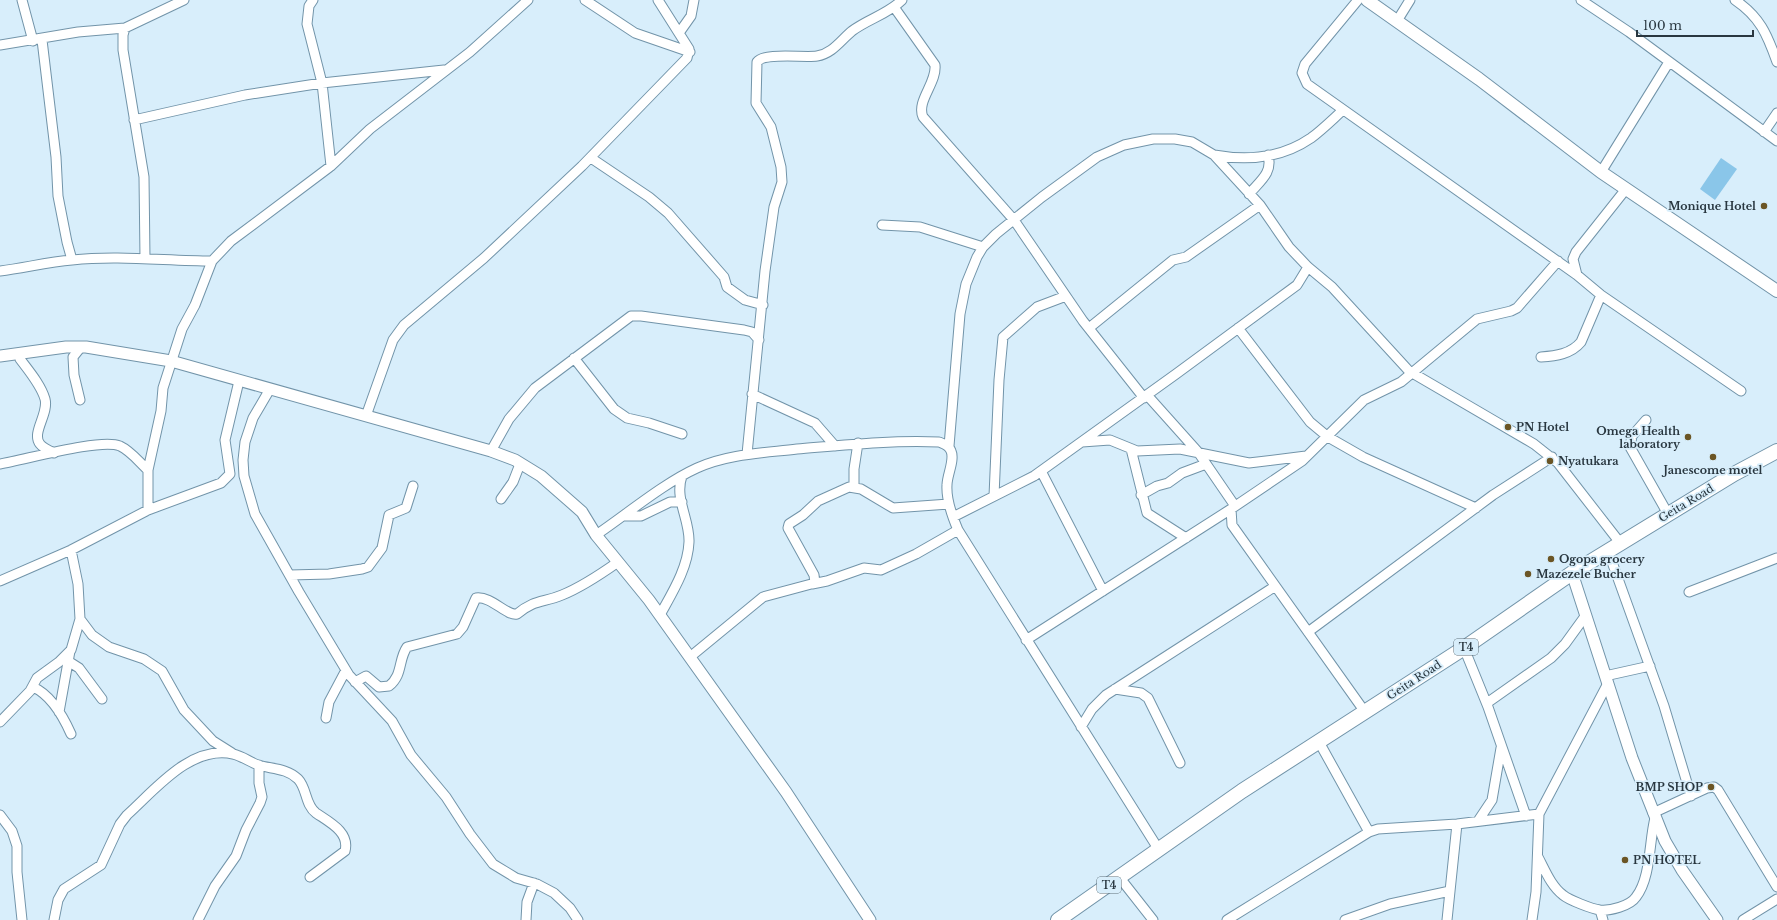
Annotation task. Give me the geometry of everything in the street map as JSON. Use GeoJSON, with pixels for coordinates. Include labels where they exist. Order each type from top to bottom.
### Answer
{"type":"FeatureCollection","features":[{"type":"Feature","properties":{"kind":"highway","name":"Geita Road"},"geometry":{"type":"LineString","coordinates":[[1058,920],[1120,878],[1242,791],[1464,648],[1572,573],[1734,474],[1777,452]]}},
{"type":"Feature","properties":{"kind":"main road"},"geometry":{"type":"LineString","coordinates":[[1368,0],[1479,79],[1601,172],[1777,291]]}},
{"type":"Feature","properties":{"kind":"street"},"geometry":{"type":"LineString","coordinates":[[22,0],[38,40],[56,157],[58,196],[72,260]]}},
{"type":"Feature","properties":{"kind":"street"},"geometry":{"type":"LineString","coordinates":[[0,45],[38,40],[78,32],[125,28],[184,0]]}},
{"type":"Feature","properties":{"kind":"street"},"geometry":{"type":"LineString","coordinates":[[313,0],[309,6],[307,24],[322,83],[331,166]]}},
{"type":"Feature","properties":{"kind":"street"},"geometry":{"type":"LineString","coordinates":[[148,510],[148,470],[161,411],[164,388],[182,328],[195,305],[212,261],[231,241],[331,166],[370,129],[444,70],[470,52],[528,0]]}},
{"type":"Feature","properties":{"kind":"street"},"geometry":{"type":"LineString","coordinates":[[585,0],[635,33],[690,52]]}},
{"type":"Feature","properties":{"kind":"street"},"geometry":{"type":"LineString","coordinates":[[658,0],[690,52]]}},
{"type":"Feature","properties":{"kind":"street"},"geometry":{"type":"LineString","coordinates":[[679,33],[691,16],[694,0]]}},
{"type":"Feature","properties":{"kind":"street"},"geometry":{"type":"LineString","coordinates":[[747,454],[752,394],[763,305],[765,271],[774,207],[782,182],[782,175],[772,127],[756,103],[757,62],[764,57],[808,57],[825,54],[853,30],[894,7],[902,0]]}},
{"type":"Feature","properties":{"kind":"street"},"geometry":{"type":"LineString","coordinates":[[1358,0],[1305,64],[1302,73],[1306,84],[1577,275],[1602,295],[1741,391]]}},
{"type":"Feature","properties":{"kind":"street"},"geometry":{"type":"LineString","coordinates":[[1397,21],[1410,0]]}},
{"type":"Feature","properties":{"kind":"street"},"geometry":{"type":"LineString","coordinates":[[1581,0],[1777,141]]}},
{"type":"Feature","properties":{"kind":"street"},"geometry":{"type":"LineString","coordinates":[[1735,0],[1752,13],[1760,22],[1770,42],[1777,62]]}},
{"type":"Feature","properties":{"kind":"street"},"geometry":{"type":"LineString","coordinates":[[894,7],[935,65],[936,72],[921,107],[923,117],[1014,220],[1088,328],[1145,397],[1198,452],[1233,507],[1232,525],[1274,587],[1365,712]]}},
{"type":"Feature","properties":{"kind":"street"},"geometry":{"type":"LineString","coordinates":[[125,28],[123,35],[123,50],[146,194],[145,258]]}},
{"type":"Feature","properties":{"kind":"street"},"geometry":{"type":"LineString","coordinates":[[366,416],[393,340],[404,325],[484,258],[591,158],[679,68],[690,52]]}},
{"type":"Feature","properties":{"kind":"street"},"geometry":{"type":"LineString","coordinates":[[1601,172],[1669,62]]}},
{"type":"Feature","properties":{"kind":"street"},"geometry":{"type":"LineString","coordinates":[[134,120],[219,100],[322,83],[444,70]]}},
{"type":"Feature","properties":{"kind":"street"},"geometry":{"type":"LineString","coordinates":[[1214,155],[1235,158],[1268,155],[1301,144],[1312,137],[1343,110]]}},
{"type":"Feature","properties":{"kind":"street"},"geometry":{"type":"LineString","coordinates":[[1764,132],[1777,113]]}},
{"type":"Feature","properties":{"kind":"street"},"geometry":{"type":"LineString","coordinates":[[1159,850],[958,530],[949,504],[947,486],[952,454],[948,446],[962,306],[966,284],[977,257],[983,247],[996,234],[1070,175],[1096,157],[1124,145],[1153,139],[1176,139],[1192,142],[1214,155],[1260,205],[1286,243],[1308,267],[1332,287],[1412,373],[1534,444],[1552,457],[1621,544]]}},
{"type":"Feature","properties":{"kind":"street"},"geometry":{"type":"LineString","coordinates":[[1249,194],[1268,172],[1270,163],[1268,155]]}},
{"type":"Feature","properties":{"kind":"street"},"geometry":{"type":"LineString","coordinates":[[591,158],[649,197],[668,214],[724,277],[727,287],[745,300],[763,305]]}},
{"type":"Feature","properties":{"kind":"street"},"geometry":{"type":"LineString","coordinates":[[1026,640],[1186,538],[1308,456],[1364,400],[1401,382],[1479,318],[1511,311],[1517,308],[1560,263],[1574,256],[1626,189]]}},
{"type":"Feature","properties":{"kind":"street"},"geometry":{"type":"LineString","coordinates":[[1088,328],[1174,260],[1186,257],[1260,205]]}},
{"type":"Feature","properties":{"kind":"street"},"geometry":{"type":"LineString","coordinates":[[882,225],[920,227],[983,247]]}},
{"type":"Feature","properties":{"kind":"street"},"geometry":{"type":"LineString","coordinates":[[1574,256],[1577,275]]}},
{"type":"Feature","properties":{"kind":"street"},"geometry":{"type":"LineString","coordinates":[[0,271],[72,260],[145,258],[171,261],[212,261]]}},
{"type":"Feature","properties":{"kind":"street"},"geometry":{"type":"LineString","coordinates":[[953,517],[1041,471],[1145,397],[1297,284],[1308,267]]}},
{"type":"Feature","properties":{"kind":"street"},"geometry":{"type":"LineString","coordinates":[[1541,356],[1557,356],[1577,347],[1581,342],[1602,295]]}},
{"type":"Feature","properties":{"kind":"street"},"geometry":{"type":"LineString","coordinates":[[994,496],[999,380],[1003,338],[1037,307],[1066,296]]}},
{"type":"Feature","properties":{"kind":"street"},"geometry":{"type":"LineString","coordinates":[[491,451],[509,419],[535,388],[629,318],[635,316],[744,330],[752,332],[759,340]]}},
{"type":"Feature","properties":{"kind":"street"},"geometry":{"type":"LineString","coordinates":[[1238,328],[1310,422],[1328,437],[1362,457],[1476,508]]}},
{"type":"Feature","properties":{"kind":"street"},"geometry":{"type":"LineString","coordinates":[[0,354],[66,347],[82,347],[171,361],[491,451],[520,464],[541,476],[582,512],[596,536],[660,616],[786,792],[870,920]]}},
{"type":"Feature","properties":{"kind":"street"},"geometry":{"type":"LineString","coordinates":[[80,400],[72,366],[73,357],[82,347]]}},
{"type":"Feature","properties":{"kind":"street"},"geometry":{"type":"LineString","coordinates":[[574,358],[614,409],[627,418],[649,423],[682,434]]}},
{"type":"Feature","properties":{"kind":"street"},"geometry":{"type":"LineString","coordinates":[[20,359],[40,388],[45,399],[46,412],[39,427],[40,444],[54,453]]}},
{"type":"Feature","properties":{"kind":"street"},"geometry":{"type":"LineString","coordinates":[[0,581],[71,550],[148,510],[215,486],[229,476],[230,472],[225,440],[239,380]]}},
{"type":"Feature","properties":{"kind":"street"},"geometry":{"type":"LineString","coordinates":[[270,389],[253,418],[245,442],[242,460],[244,476],[255,514],[290,575],[346,670],[355,682],[392,721],[414,760],[446,797],[470,834],[493,864],[516,878],[534,883],[554,893],[564,901],[578,920]]}},
{"type":"Feature","properties":{"kind":"street"},"geometry":{"type":"LineString","coordinates":[[752,394],[815,423],[835,446]]}},
{"type":"Feature","properties":{"kind":"street"},"geometry":{"type":"LineString","coordinates":[[1646,420],[1632,436],[1630,447],[1668,514]]}},
{"type":"Feature","properties":{"kind":"street"},"geometry":{"type":"LineString","coordinates":[[596,536],[682,476],[698,468],[747,454],[858,443],[903,441],[939,442],[948,446]]}},
{"type":"Feature","properties":{"kind":"street"},"geometry":{"type":"LineString","coordinates":[[1082,442],[1115,441],[1141,452],[1180,449],[1249,463],[1308,456]]}},
{"type":"Feature","properties":{"kind":"street"},"geometry":{"type":"LineString","coordinates":[[854,487],[854,469],[858,443]]}},
{"type":"Feature","properties":{"kind":"street"},"geometry":{"type":"LineString","coordinates":[[0,464],[109,444],[121,446],[148,470]]}},
{"type":"Feature","properties":{"kind":"street"},"geometry":{"type":"LineString","coordinates":[[1131,449],[1141,495],[1148,514],[1186,538]]}},
{"type":"Feature","properties":{"kind":"street"},"geometry":{"type":"LineString","coordinates":[[1308,632],[1476,508],[1552,457]]}},
{"type":"Feature","properties":{"kind":"street"},"geometry":{"type":"LineString","coordinates":[[501,499],[513,482],[520,464]]}},
{"type":"Feature","properties":{"kind":"street"},"geometry":{"type":"LineString","coordinates":[[1141,495],[1157,486],[1168,483],[1182,473],[1206,464]]}},
{"type":"Feature","properties":{"kind":"street"},"geometry":{"type":"LineString","coordinates":[[1041,471],[1103,591]]}},
{"type":"Feature","properties":{"kind":"street"},"geometry":{"type":"LineString","coordinates":[[660,616],[681,576],[689,543],[679,486],[682,476]]}},
{"type":"Feature","properties":{"kind":"street"},"geometry":{"type":"LineString","coordinates":[[290,575],[329,574],[368,567],[382,548],[389,515],[406,508],[413,486]]}},
{"type":"Feature","properties":{"kind":"street"},"geometry":{"type":"LineString","coordinates":[[812,584],[815,583],[814,575],[789,531],[788,526],[818,501],[844,488],[854,487],[861,489],[893,508],[949,504]]}},
{"type":"Feature","properties":{"kind":"street"},"geometry":{"type":"LineString","coordinates":[[624,516],[641,516],[670,502],[682,502]]}},
{"type":"Feature","properties":{"kind":"street"},"geometry":{"type":"LineString","coordinates":[[690,657],[763,598],[827,581],[864,568],[881,570],[916,554],[958,530]]}},
{"type":"Feature","properties":{"kind":"street"},"geometry":{"type":"LineString","coordinates":[[59,712],[70,650],[80,620],[78,584],[71,550]]}},
{"type":"Feature","properties":{"kind":"street"},"geometry":{"type":"LineString","coordinates":[[1606,553],[1612,562],[1664,706],[1691,796]]}},
{"type":"Feature","properties":{"kind":"street"},"geometry":{"type":"LineString","coordinates":[[1689,592],[1777,558]]}},
{"type":"Feature","properties":{"kind":"street"},"geometry":{"type":"LineString","coordinates":[[355,682],[366,676],[379,687],[389,686],[394,683],[400,672],[407,647],[457,634],[463,627],[476,598],[492,601],[511,614],[517,614],[535,602],[562,596],[618,562]]}},
{"type":"Feature","properties":{"kind":"street"},"geometry":{"type":"LineString","coordinates":[[1572,573],[1632,758],[1654,815],[1665,841],[1682,870],[1717,920]]}},
{"type":"Feature","properties":{"kind":"street"},"geometry":{"type":"LineString","coordinates":[[1081,727],[1096,705],[1115,688],[1274,587]]}},
{"type":"Feature","properties":{"kind":"street"},"geometry":{"type":"LineString","coordinates":[[1487,703],[1551,658],[1565,644],[1586,615]]}},
{"type":"Feature","properties":{"kind":"street"},"geometry":{"type":"LineString","coordinates":[[80,620],[92,635],[108,647],[144,659],[162,671],[184,710],[213,741],[234,754],[259,765],[283,770],[298,779],[311,808],[336,827],[345,839],[346,847],[343,854],[310,877]]}},
{"type":"Feature","properties":{"kind":"street"},"geometry":{"type":"LineString","coordinates":[[1464,648],[1487,703],[1526,816]]}},
{"type":"Feature","properties":{"kind":"street"},"geometry":{"type":"LineString","coordinates":[[0,722],[33,687],[37,678],[59,662],[70,650]]}},
{"type":"Feature","properties":{"kind":"street"},"geometry":{"type":"LineString","coordinates":[[68,661],[79,668],[102,699]]}},
{"type":"Feature","properties":{"kind":"street"},"geometry":{"type":"LineString","coordinates":[[1532,920],[1536,892],[1539,814],[1606,680],[1650,666]]}},
{"type":"Feature","properties":{"kind":"street"},"geometry":{"type":"LineString","coordinates":[[326,718],[329,702],[346,670]]}},
{"type":"Feature","properties":{"kind":"street"},"geometry":{"type":"LineString","coordinates":[[33,687],[45,695],[59,712],[71,734]]}},
{"type":"Feature","properties":{"kind":"street"},"geometry":{"type":"LineString","coordinates":[[1115,688],[1140,693],[1148,698],[1180,763]]}},
{"type":"Feature","properties":{"kind":"street"},"geometry":{"type":"LineString","coordinates":[[1318,742],[1369,832]]}},
{"type":"Feature","properties":{"kind":"street"},"geometry":{"type":"LineString","coordinates":[[1478,821],[1492,800],[1501,747]]}},
{"type":"Feature","properties":{"kind":"street"},"geometry":{"type":"LineString","coordinates":[[54,920],[58,900],[64,889],[101,865],[120,824],[156,789],[182,766],[193,760],[212,754],[234,754]]}},
{"type":"Feature","properties":{"kind":"street"},"geometry":{"type":"LineString","coordinates":[[198,920],[216,886],[236,856],[246,830],[260,803],[262,797],[259,783],[259,765]]}},
{"type":"Feature","properties":{"kind":"street"},"geometry":{"type":"LineString","coordinates":[[1654,815],[1707,788],[1714,787],[1718,790],[1777,887]]}},
{"type":"Feature","properties":{"kind":"street"},"geometry":{"type":"LineString","coordinates":[[1227,920],[1369,832],[1391,827],[1456,824],[1539,814]]}},
{"type":"Feature","properties":{"kind":"street"},"geometry":{"type":"LineString","coordinates":[[0,815],[12,831],[18,846],[17,872],[22,920]]}},
{"type":"Feature","properties":{"kind":"street"},"geometry":{"type":"LineString","coordinates":[[1538,857],[1554,886],[1564,896],[1600,910],[1625,905],[1636,898],[1650,858],[1650,838],[1654,815]]}},
{"type":"Feature","properties":{"kind":"street"},"geometry":{"type":"LineString","coordinates":[[1447,920],[1456,824]]}},
{"type":"Feature","properties":{"kind":"street"},"geometry":{"type":"LineString","coordinates":[[1120,878],[1153,920]]}},
{"type":"Feature","properties":{"kind":"street"},"geometry":{"type":"LineString","coordinates":[[526,920],[527,902],[534,883]]}},
{"type":"Feature","properties":{"kind":"street"},"geometry":{"type":"LineString","coordinates":[[1344,920],[1390,904],[1450,891]]}},
{"type":"Feature","properties":{"kind":"street"},"geometry":{"type":"LineString","coordinates":[[1743,920],[1777,899]]}},
{"type":"Feature","properties":{"kind":"street"},"geometry":{"type":"LineString","coordinates":[[1600,910],[1603,920]]}},
{"type":"Feature","properties":{"kind":"shaded area"},"geometry":{"type":"Polygon","coordinates":[[[1721,158],[1737,169],[1715,200],[1700,189],[1721,158]]]}},
{"type":"Feature","properties":{"kind":"place","name":"Monique Hotel"},"geometry":{"type":"Point","coordinates":[1764,206]}},
{"type":"Feature","properties":{"kind":"place","name":"PN Hotel"},"geometry":{"type":"Point","coordinates":[1508,427]}},
{"type":"Feature","properties":{"kind":"place","name":"Omega Health laboratory"},"geometry":{"type":"Point","coordinates":[1688,437]}},
{"type":"Feature","properties":{"kind":"place","name":"Janescome motel"},"geometry":{"type":"Point","coordinates":[1713,457]}},
{"type":"Feature","properties":{"kind":"place","name":"Nyatukara"},"geometry":{"type":"Point","coordinates":[1550,461]}},
{"type":"Feature","properties":{"kind":"place","name":"Ogopa grocery"},"geometry":{"type":"Point","coordinates":[1551,559]}},
{"type":"Feature","properties":{"kind":"place","name":"Mazezele Bucher"},"geometry":{"type":"Point","coordinates":[1528,574]}},
{"type":"Feature","properties":{"kind":"place","name":"BMP SHOP"},"geometry":{"type":"Point","coordinates":[1711,787]}},
{"type":"Feature","properties":{"kind":"place","name":"PN HOTEL"},"geometry":{"type":"Point","coordinates":[1625,860]}}]}
